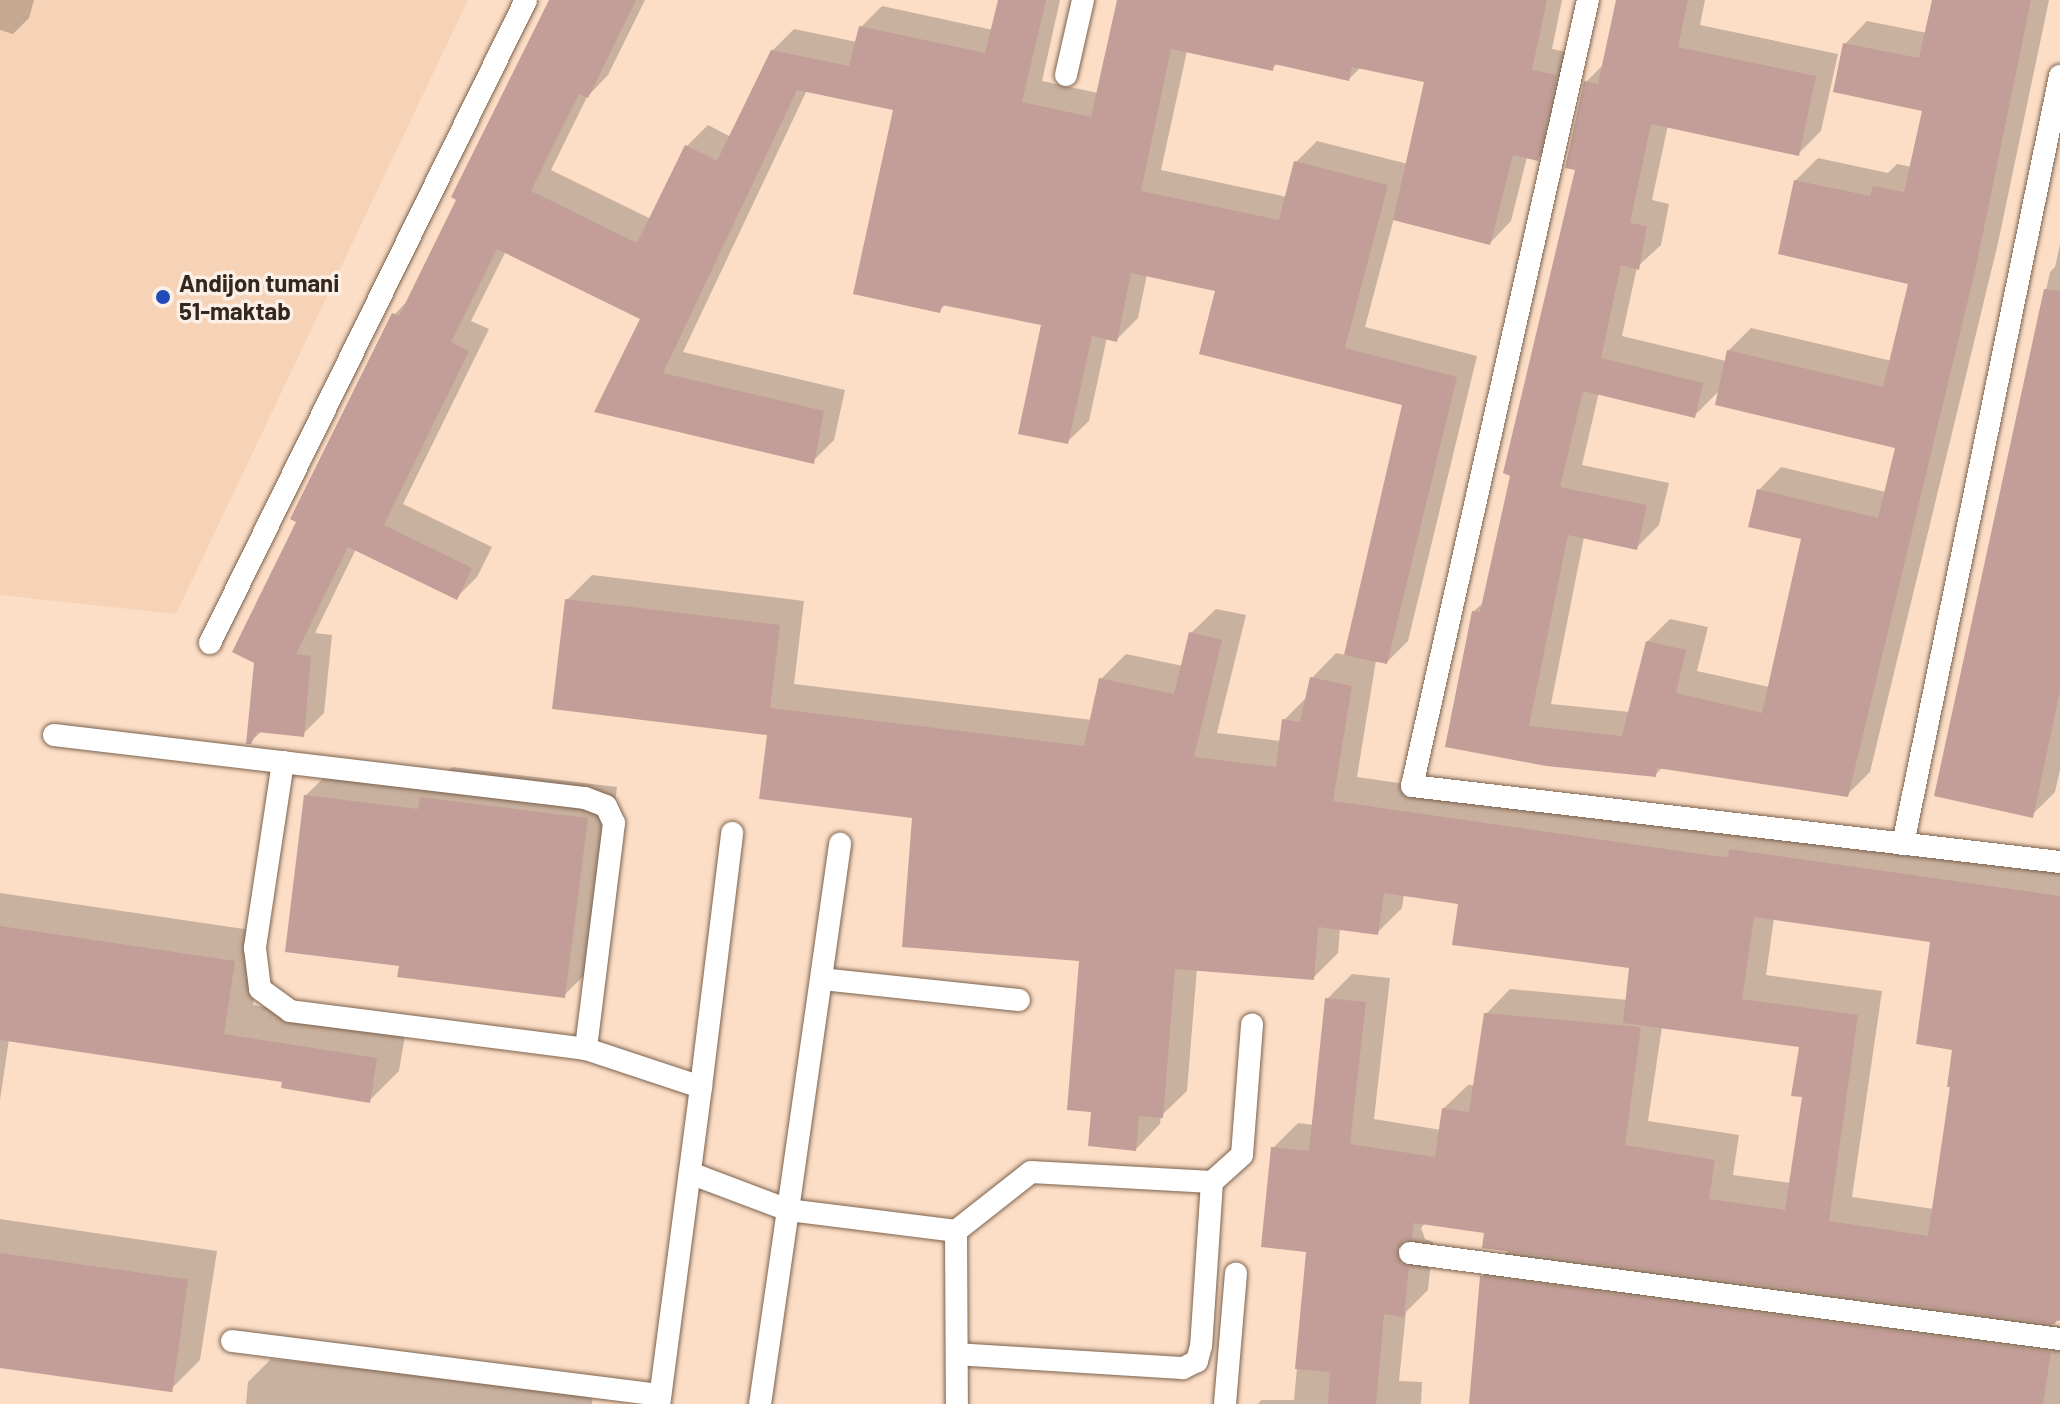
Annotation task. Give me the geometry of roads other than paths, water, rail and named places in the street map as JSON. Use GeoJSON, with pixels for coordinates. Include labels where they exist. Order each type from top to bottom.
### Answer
{"type":"FeatureCollection","features":[{"type":"Feature","properties":{"kind":"lane"},"geometry":{"type":"LineString","coordinates":[[210,643],[526,0]]}},
{"type":"Feature","properties":{"kind":"lane"},"geometry":{"type":"LineString","coordinates":[[1066,75],[1083,0]]}},
{"type":"Feature","properties":{"kind":"lane"},"geometry":{"type":"LineString","coordinates":[[1588,0],[1412,786],[2060,862]]}},
{"type":"Feature","properties":{"kind":"lane"},"geometry":{"type":"LineString","coordinates":[[1903,844],[2060,76]]}},
{"type":"Feature","properties":{"kind":"lane"},"geometry":{"type":"LineString","coordinates":[[54,735],[585,798],[606,806],[614,823],[586,1049]]}},
{"type":"Feature","properties":{"kind":"lane"},"geometry":{"type":"LineString","coordinates":[[283,762],[255,948],[260,989],[290,1011],[586,1049],[701,1087]]}},
{"type":"Feature","properties":{"kind":"lane"},"geometry":{"type":"LineString","coordinates":[[232,1341],[659,1400],[732,833]]}},
{"type":"Feature","properties":{"kind":"lane"},"geometry":{"type":"LineString","coordinates":[[760,1404],[840,844]]}},
{"type":"Feature","properties":{"kind":"lane"},"geometry":{"type":"LineString","coordinates":[[822,979],[1019,1000]]}},
{"type":"Feature","properties":{"kind":"lane"},"geometry":{"type":"LineString","coordinates":[[957,1354],[1183,1368],[1197,1361],[1201,1346],[1212,1182],[1242,1155],[1252,1024]]}},
{"type":"Feature","properties":{"kind":"lane"},"geometry":{"type":"LineString","coordinates":[[690,1173],[788,1210],[956,1231],[1031,1172],[1212,1182]]}},
{"type":"Feature","properties":{"kind":"lane"},"geometry":{"type":"LineString","coordinates":[[956,1231],[957,1404]]}},
{"type":"Feature","properties":{"kind":"lane"},"geometry":{"type":"LineString","coordinates":[[1410,1253],[2060,1339]]}},
{"type":"Feature","properties":{"kind":"lane"},"geometry":{"type":"LineString","coordinates":[[1225,1404],[1236,1273]]}},
{"type":"Feature","properties":{"kind":"place","name":"Andijon tumani 51-maktab"},"geometry":{"type":"Point","coordinates":[163,297]}}]}
